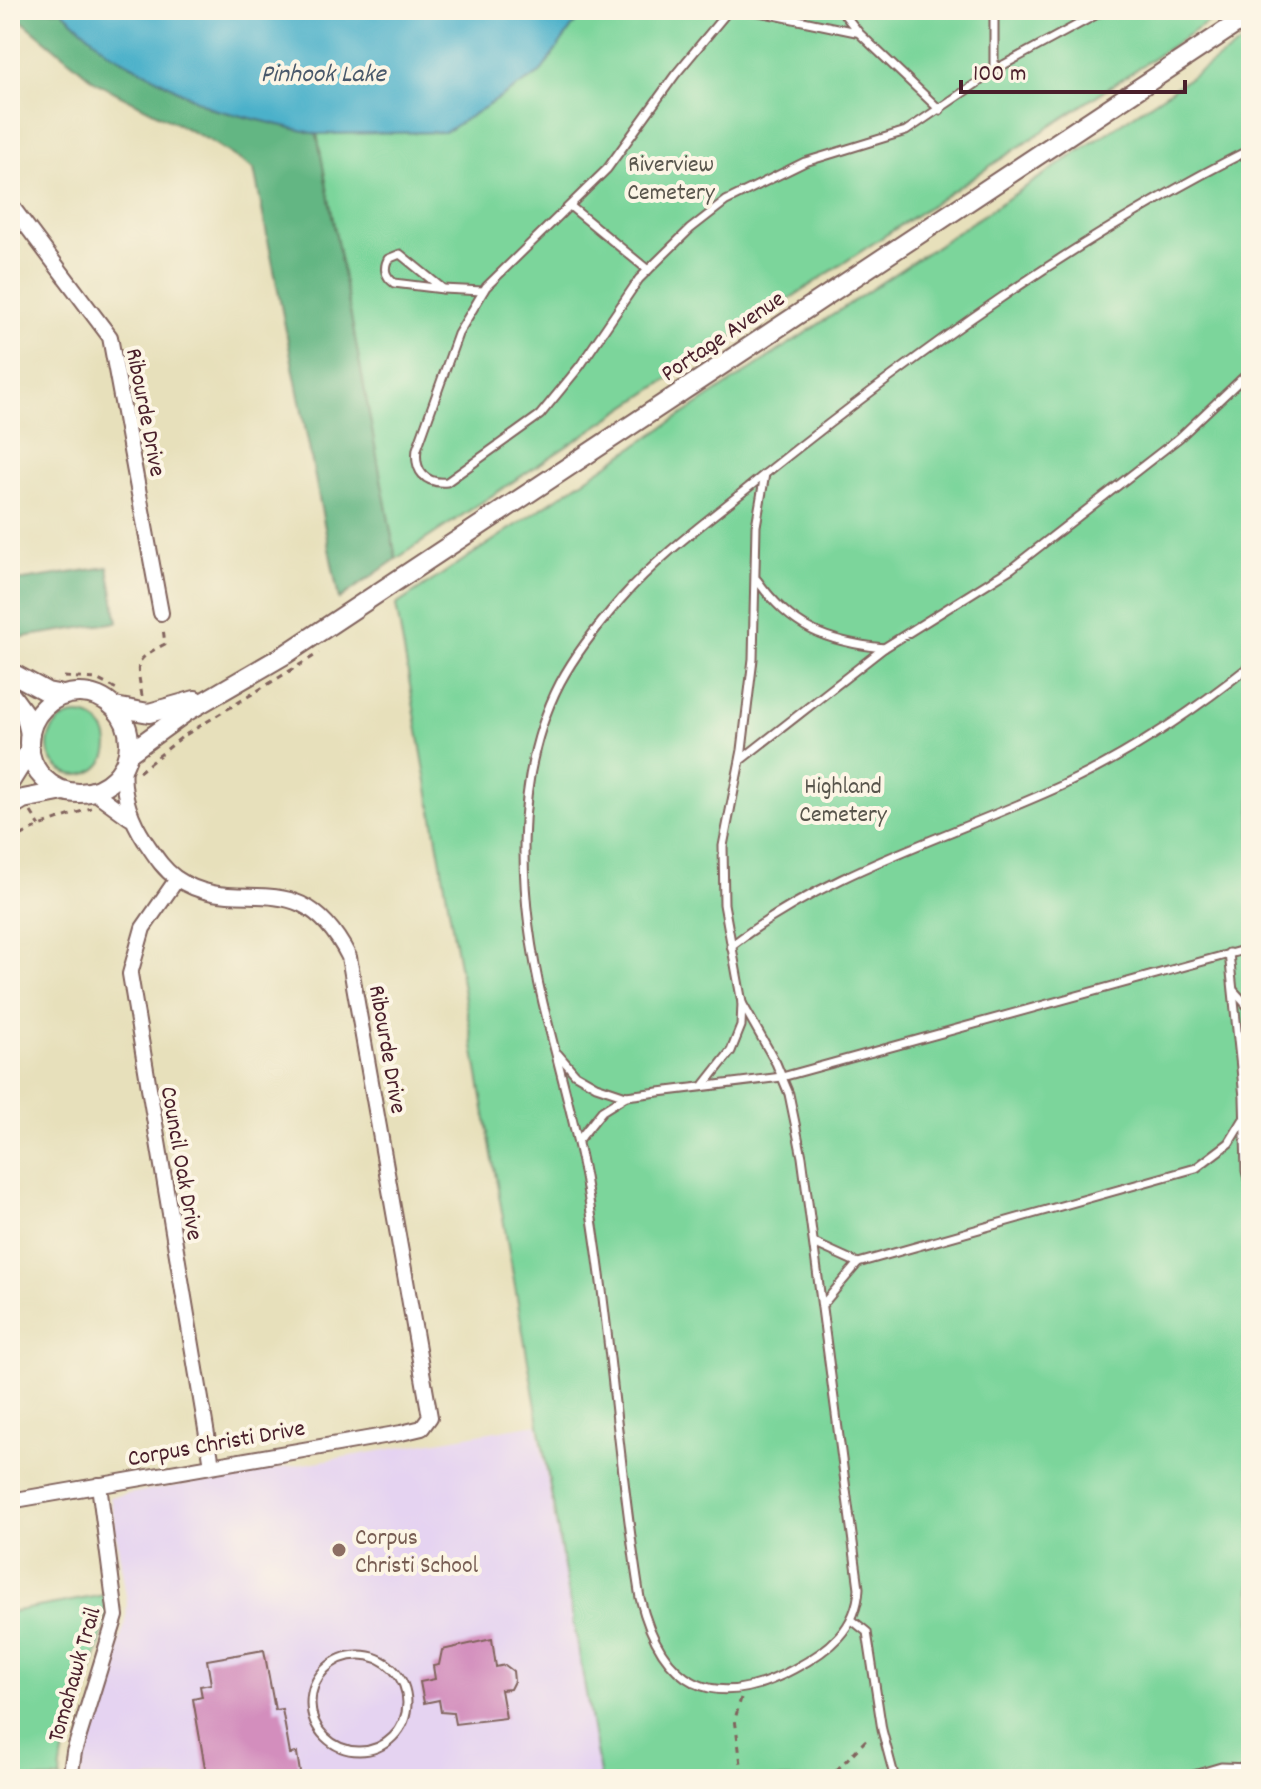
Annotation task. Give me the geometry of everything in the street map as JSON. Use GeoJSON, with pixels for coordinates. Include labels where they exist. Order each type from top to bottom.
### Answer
{"type":"FeatureCollection","features":[{"type":"Feature","properties":{"kind":"main road","name":"Portage Avenue"},"geometry":{"type":"LineString","coordinates":[[126,760],[217,693],[286,654],[1251,14]]}},
{"type":"Feature","properties":{"kind":"main road"},"geometry":{"type":"LineString","coordinates":[[10,672],[47,692],[91,694],[115,707],[127,729],[126,760],[93,799],[64,791],[42,775],[30,742],[26,716],[10,694]]}},
{"type":"Feature","properties":{"kind":"main road","name":"Portage Avenue"},"geometry":{"type":"LineString","coordinates":[[115,707],[149,713],[217,693]]}},
{"type":"Feature","properties":{"kind":"main road"},"geometry":{"type":"LineString","coordinates":[[10,782],[42,710],[63,695]]}},
{"type":"Feature","properties":{"kind":"main road"},"geometry":{"type":"LineString","coordinates":[[10,807],[23,799],[64,791]]}},
{"type":"Feature","properties":{"kind":"street","name":"Ribourde Drive"},"geometry":{"type":"LineString","coordinates":[[10,204],[110,337],[161,613]]}},
{"type":"Feature","properties":{"kind":"street","name":"Ribourde Drive"},"geometry":{"type":"LineString","coordinates":[[126,760],[122,784],[130,818],[160,864],[177,879],[211,892],[276,896],[294,901],[331,927],[349,957],[403,1248],[429,1423]]}},
{"type":"Feature","properties":{"kind":"street","name":"Ribourde Drive"},"geometry":{"type":"LineString","coordinates":[[93,799],[130,818]]}},
{"type":"Feature","properties":{"kind":"street","name":"Council Oak Drive"},"geometry":{"type":"LineString","coordinates":[[177,879],[143,928],[130,974],[212,1465]]}},
{"type":"Feature","properties":{"kind":"street","name":"Corpus Christi Drive"},"geometry":{"type":"LineString","coordinates":[[10,1501],[401,1433],[429,1423]]}},
{"type":"Feature","properties":{"kind":"street","name":"Tomahawk Trail"},"geometry":{"type":"LineString","coordinates":[[70,1779],[74,1752],[116,1616],[99,1485]]}},
{"type":"Feature","properties":{"kind":"lane"},"geometry":{"type":"LineString","coordinates":[[729,10],[675,75],[607,169],[483,291],[458,334],[417,449],[418,469],[432,481],[447,482],[540,415],[648,270],[697,223],[744,190],[805,162],[906,131],[994,72],[1105,10]]}},
{"type":"Feature","properties":{"kind":"lane"},"geometry":{"type":"LineString","coordinates":[[750,10],[859,33]]}},
{"type":"Feature","properties":{"kind":"lane"},"geometry":{"type":"LineString","coordinates":[[841,10],[859,33],[940,110]]}},
{"type":"Feature","properties":{"kind":"lane"},"geometry":{"type":"LineString","coordinates":[[994,10],[994,72]]}},
{"type":"Feature","properties":{"kind":"lane"},"geometry":{"type":"LineString","coordinates":[[742,1003],[782,1077],[802,1157],[824,1303],[859,1588],[858,1608],[844,1633],[808,1662],[743,1691],[714,1690],[684,1676],[668,1660],[646,1619],[633,1555],[605,1307],[578,1141],[538,974],[525,876],[528,794],[550,708],[568,670],[620,600],[645,573],[765,474],[921,354],[1070,250],[1187,181],[1251,149]]}},
{"type":"Feature","properties":{"kind":"lane"},"geometry":{"type":"LineString","coordinates":[[570,206],[648,270]]}},
{"type":"Feature","properties":{"kind":"lane"},"geometry":{"type":"LineString","coordinates":[[443,289],[405,255],[394,255],[385,265],[385,273],[394,283],[443,289],[483,291]]}},
{"type":"Feature","properties":{"kind":"lane"},"geometry":{"type":"LineString","coordinates":[[740,760],[884,648],[1012,568],[1169,446],[1251,370]]}},
{"type":"Feature","properties":{"kind":"lane"},"geometry":{"type":"LineString","coordinates":[[705,1084],[731,1051],[741,1026],[742,1003],[724,904],[723,846],[740,760],[753,659],[756,526],[765,474]]}},
{"type":"Feature","properties":{"kind":"lane"},"geometry":{"type":"LineString","coordinates":[[756,578],[769,597],[813,632],[830,640],[884,648]]}},
{"type":"Feature","properties":{"kind":"lane"},"geometry":{"type":"LineString","coordinates":[[731,946],[821,891],[1058,787],[1130,751],[1251,665]]}},
{"type":"Feature","properties":{"kind":"lane"},"geometry":{"type":"LineString","coordinates":[[578,1141],[602,1111],[626,1096],[782,1077],[1251,948]]}},
{"type":"Feature","properties":{"kind":"lane"},"geometry":{"type":"LineString","coordinates":[[1229,953],[1246,1171],[1251,1192]]}},
{"type":"Feature","properties":{"kind":"lane"},"geometry":{"type":"LineString","coordinates":[[1234,991],[1251,1010]]}},
{"type":"Feature","properties":{"kind":"lane"},"geometry":{"type":"LineString","coordinates":[[557,1053],[575,1074],[596,1086],[626,1096]]}},
{"type":"Feature","properties":{"kind":"lane"},"geometry":{"type":"LineString","coordinates":[[824,1303],[858,1263],[1196,1168],[1229,1143],[1243,1120]]}},
{"type":"Feature","properties":{"kind":"lane"},"geometry":{"type":"LineString","coordinates":[[816,1244],[858,1263]]}},
{"type":"Feature","properties":{"kind":"lane"},"geometry":{"type":"LineString","coordinates":[[852,1620],[867,1632],[882,1730],[895,1779]]}},
{"type":"Feature","properties":{"kind":"lane"},"geometry":{"type":"LineString","coordinates":[[349,1655],[367,1655],[384,1661],[397,1673],[405,1688],[407,1706],[403,1723],[392,1738],[378,1747],[360,1751],[343,1748],[328,1739],[317,1725],[311,1708],[313,1690],[320,1674],[333,1662],[349,1655]]}},
{"type":"Feature","properties":{"kind":"lane"},"geometry":{"type":"LineString","coordinates":[[1180,1779],[1221,1767],[1251,1768]]}},
{"type":"Feature","properties":{"kind":"path"},"geometry":{"type":"LineString","coordinates":[[145,704],[137,665],[142,656],[165,644],[161,613]]}},
{"type":"Feature","properties":{"kind":"path"},"geometry":{"type":"LineString","coordinates":[[56,677],[96,679],[142,696]]}},
{"type":"Feature","properties":{"kind":"path"},"geometry":{"type":"LineString","coordinates":[[10,841],[93,799]]}},
{"type":"Feature","properties":{"kind":"path"},"geometry":{"type":"LineString","coordinates":[[30,808],[40,826]]}},
{"type":"Feature","properties":{"kind":"path"},"geometry":{"type":"LineString","coordinates":[[743,1691],[735,1719],[743,1779]]}},
{"type":"Feature","properties":{"kind":"path"},"geometry":{"type":"LineString","coordinates":[[828,1779],[866,1740]]}},
{"type":"Feature","properties":{"kind":"shaded area","name":"Corpus Christi School"},"geometry":{"type":"Polygon","coordinates":[[[537,1424],[601,1779],[80,1779],[83,1757],[126,1621],[127,1602],[110,1497],[537,1424]]]}},
{"type":"Feature","properties":{"kind":"green space"},"geometry":{"type":"Polygon","coordinates":[[[61,10],[108,52],[212,109],[317,134],[396,559],[339,599],[254,169],[207,139],[97,83],[10,11],[61,10]]]}},
{"type":"Feature","properties":{"kind":"green space","name":"Riverview Cemetery"},"geometry":{"type":"Polygon","coordinates":[[[584,10],[1226,10],[396,559],[317,134],[445,132],[540,73],[584,10]]]}},
{"type":"Feature","properties":{"kind":"green space","name":"Highland Cemetery"},"geometry":{"type":"Polygon","coordinates":[[[1251,37],[1251,1779],[601,1779],[396,605],[1251,37]]]}},
{"type":"Feature","properties":{"kind":"green space"},"geometry":{"type":"Polygon","coordinates":[[[108,567],[118,622],[10,639],[10,582],[108,567]]]}},
{"type":"Feature","properties":{"kind":"green space"},"geometry":{"type":"Polygon","coordinates":[[[78,715],[90,717],[99,724],[106,733],[106,757],[99,766],[90,773],[78,775],[66,773],[57,766],[50,757],[48,745],[50,733],[57,724],[66,717],[78,715]]]}},
{"type":"Feature","properties":{"kind":"green space"},"geometry":{"type":"Polygon","coordinates":[[[105,1595],[105,1619],[100,1642],[69,1733],[60,1779],[10,1779],[10,1612],[105,1595]]]}},
{"type":"Feature","properties":{"kind":"water","name":"Pinhook Lake"},"geometry":{"type":"Polygon","coordinates":[[[61,10],[584,10],[540,73],[445,132],[317,134],[213,109],[108,52],[61,10]]]}},
{"type":"Feature","properties":{"kind":"building"},"geometry":{"type":"Polygon","coordinates":[[[492,1639],[496,1667],[505,1665],[513,1671],[514,1681],[510,1689],[501,1690],[506,1718],[455,1724],[453,1713],[441,1712],[439,1700],[424,1703],[420,1682],[435,1679],[433,1666],[439,1665],[442,1650],[492,1639]]]}},
{"type":"Feature","properties":{"kind":"building"},"geometry":{"type":"Polygon","coordinates":[[[264,1650],[275,1710],[282,1709],[290,1754],[297,1753],[301,1779],[253,1779],[252,1775],[207,1779],[193,1699],[202,1697],[200,1686],[211,1684],[207,1660],[264,1650]]]}},
{"type":"Feature","properties":{"kind":"place","name":"Corpus Christi School"},"geometry":{"type":"Point","coordinates":[339,1550]}}]}
